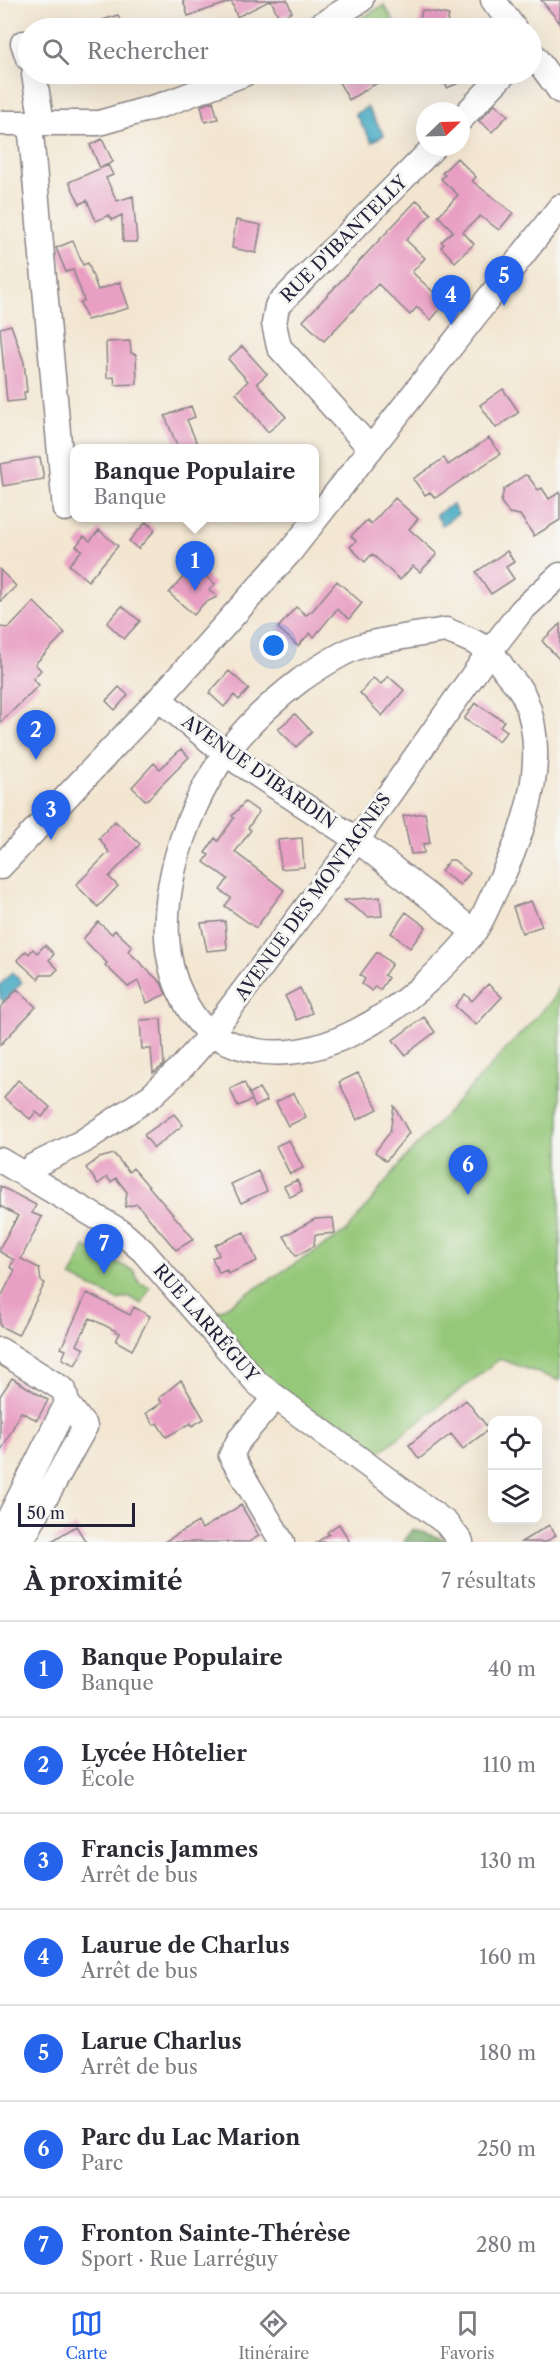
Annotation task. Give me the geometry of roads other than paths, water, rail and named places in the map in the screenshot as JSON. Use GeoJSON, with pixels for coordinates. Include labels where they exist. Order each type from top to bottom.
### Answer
{"type":"FeatureCollection","features":[{"type":"Feature","properties":{"kind":"street"},"geometry":{"type":"LineString","coordinates":[[335,7],[362,0]]}},
{"type":"Feature","properties":{"kind":"street"},"geometry":{"type":"LineString","coordinates":[[493,0],[506,18]]}},
{"type":"Feature","properties":{"kind":"street"},"geometry":{"type":"LineString","coordinates":[[542,67],[560,91]]}},
{"type":"Feature","properties":{"kind":"street"},"geometry":{"type":"LineString","coordinates":[[34,84],[65,509]]}},
{"type":"Feature","properties":{"kind":"street"},"geometry":{"type":"LineString","coordinates":[[0,123],[99,123],[165,104],[218,84]]}},
{"type":"Feature","properties":{"kind":"street"},"geometry":{"type":"LineString","coordinates":[[470,110],[494,84]]}},
{"type":"Feature","properties":{"kind":"street","name":"RUE D'IBANTELLY"},"geometry":{"type":"LineString","coordinates":[[371,449],[279,348],[274,324],[277,306],[425,156]]}},
{"type":"Feature","properties":{"kind":"street"},"geometry":{"type":"LineString","coordinates":[[319,515],[560,207]]}},
{"type":"Feature","properties":{"kind":"street"},"geometry":{"type":"LineString","coordinates":[[0,867],[159,699],[290,552],[314,522]]}},
{"type":"Feature","properties":{"kind":"street","name":"AVENUE DES MONTAGNES"},"geometry":{"type":"LineString","coordinates":[[26,1174],[33,1166],[82,1142],[151,1096],[183,1066],[211,1034],[357,840],[490,651],[522,610],[560,575]]}},
{"type":"Feature","properties":{"kind":"street"},"geometry":{"type":"LineString","coordinates":[[446,630],[490,651],[523,695],[536,748],[531,798],[509,865],[474,932],[425,985],[375,1022],[325,1045],[299,1052],[254,1050],[211,1034],[189,1011],[175,982],[167,952],[168,900],[176,863],[194,809],[226,754],[262,712],[304,678],[358,647],[446,630]]}},
{"type":"Feature","properties":{"kind":"street","name":"AVENUE D'IBARDIN"},"geometry":{"type":"LineString","coordinates":[[159,699],[226,754],[357,840],[474,932]]}},
{"type":"Feature","properties":{"kind":"street","name":"RUE LARRÉGUY"},"geometry":{"type":"LineString","coordinates":[[0,1160],[98,1215],[143,1251],[256,1383],[446,1523],[461,1542]]}},
{"type":"Feature","properties":{"kind":"street"},"geometry":{"type":"LineString","coordinates":[[0,1537],[67,1403],[64,1390],[1,1352]]}},
{"type":"Feature","properties":{"kind":"street"},"geometry":{"type":"LineString","coordinates":[[276,1397],[239,1440],[231,1456],[282,1542]]}},
{"type":"Feature","properties":{"kind":"water"},"geometry":{"type":"Polygon","coordinates":[[[367,107],[384,135],[372,142],[355,114],[367,107]]]}},
{"type":"Feature","properties":{"kind":"water"},"geometry":{"type":"Polygon","coordinates":[[[452,504],[458,514],[442,525],[436,515],[452,504]]]}},
{"type":"Feature","properties":{"kind":"water"},"geometry":{"type":"Polygon","coordinates":[[[12,972],[22,982],[4,1002],[0,998],[0,985],[12,972]]]}},
{"type":"Feature","properties":{"kind":"place","name":"Larue Charlus"},"geometry":{"type":"Point","coordinates":[504,306]}},
{"type":"Feature","properties":{"kind":"place","name":"Laurue de Charlus"},"geometry":{"type":"Point","coordinates":[451,325]}},
{"type":"Feature","properties":{"kind":"place","name":"Banque Populaire"},"geometry":{"type":"Point","coordinates":[195,591]}},
{"type":"Feature","properties":{"kind":"place","name":"Lycée Hôtelier"},"geometry":{"type":"Point","coordinates":[36,760]}},
{"type":"Feature","properties":{"kind":"place","name":"Francis Jammes"},"geometry":{"type":"Point","coordinates":[51,840]}},
{"type":"Feature","properties":{"kind":"place","name":"Parc du Lac Marion"},"geometry":{"type":"Point","coordinates":[468,1195]}},
{"type":"Feature","properties":{"kind":"place","name":"Fronton Sainte-Thérèse"},"geometry":{"type":"Point","coordinates":[104,1274]}}]}
